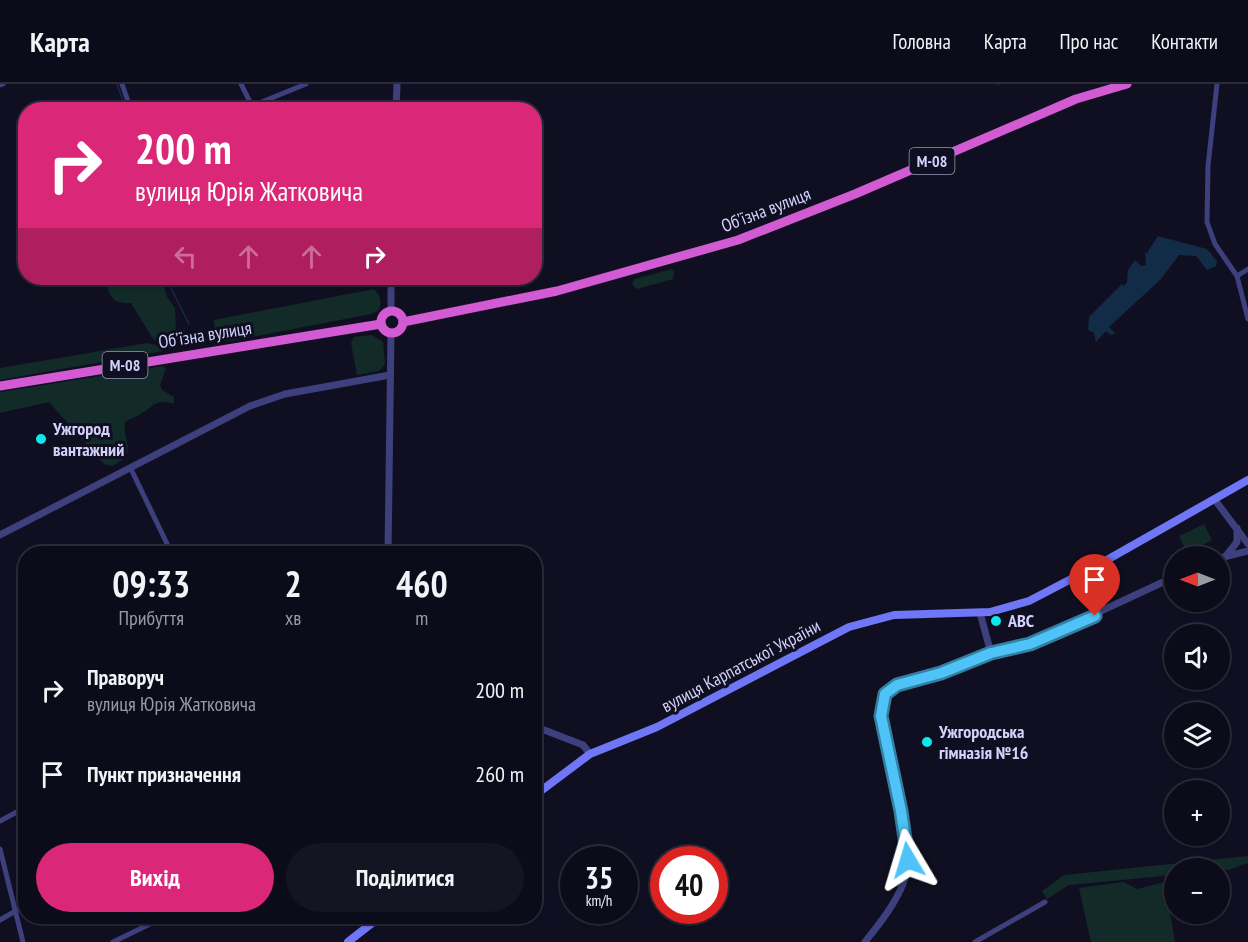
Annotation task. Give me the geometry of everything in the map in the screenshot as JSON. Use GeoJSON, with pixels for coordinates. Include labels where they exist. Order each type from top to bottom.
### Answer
{"type":"FeatureCollection","features":[{"type":"Feature","properties":{"kind":"highway","name":"Обʼїзна вулиця"},"geometry":{"type":"LineString","coordinates":[[403,322],[557,291],[738,240],[855,194],[1076,99],[1127,84]]}},
{"type":"Feature","properties":{"kind":"highway"},"geometry":{"type":"LineString","coordinates":[[391,311],[400,315],[403,322],[400,329],[391,333],[384,330],[381,324],[382,317],[391,311]]}},
{"type":"Feature","properties":{"kind":"highway","name":"Обʼїзна вулиця"},"geometry":{"type":"LineString","coordinates":[[0,386],[381,324]]}},
{"type":"Feature","properties":{"kind":"main road","name":"вулиця Карпатської України"},"geometry":{"type":"LineString","coordinates":[[542,790],[587,756],[657,727],[849,627],[894,615],[980,613],[1005,609],[1049,592],[1248,480]]}},
{"type":"Feature","properties":{"kind":"main road"},"geometry":{"type":"LineString","coordinates":[[348,942],[371,924]]}},
{"type":"Feature","properties":{"kind":"street"},"geometry":{"type":"LineString","coordinates":[[122,84],[128,102]]}},
{"type":"Feature","properties":{"kind":"street"},"geometry":{"type":"LineString","coordinates":[[241,84],[250,102]]}},
{"type":"Feature","properties":{"kind":"street"},"geometry":{"type":"LineString","coordinates":[[262,102],[306,84]]}},
{"type":"Feature","properties":{"kind":"street"},"geometry":{"type":"LineString","coordinates":[[396,102],[397,84]]}},
{"type":"Feature","properties":{"kind":"street"},"geometry":{"type":"LineString","coordinates":[[1217,84],[1208,166],[1208,222],[1215,244],[1237,276],[1248,319]]}},
{"type":"Feature","properties":{"kind":"street"},"geometry":{"type":"LineString","coordinates":[[1237,276],[1248,269]]}},
{"type":"Feature","properties":{"kind":"street"},"geometry":{"type":"LineString","coordinates":[[391,285],[391,311]]}},
{"type":"Feature","properties":{"kind":"street"},"geometry":{"type":"LineString","coordinates":[[388,546],[391,333]]}},
{"type":"Feature","properties":{"kind":"street"},"geometry":{"type":"LineString","coordinates":[[0,535],[250,406],[285,394],[390,375]]}},
{"type":"Feature","properties":{"kind":"street"},"geometry":{"type":"LineString","coordinates":[[130,467],[168,546]]}},
{"type":"Feature","properties":{"kind":"street"},"geometry":{"type":"LineString","coordinates":[[1215,500],[1248,544]]}},
{"type":"Feature","properties":{"kind":"street"},"geometry":{"type":"LineString","coordinates":[[1230,549],[1237,542],[1237,528]]}},
{"type":"Feature","properties":{"kind":"street"},"geometry":{"type":"LineString","coordinates":[[1230,555],[1248,551]]}},
{"type":"Feature","properties":{"kind":"street"},"geometry":{"type":"LineString","coordinates":[[865,942],[894,903],[903,884],[908,860],[901,811],[881,716],[882,699],[885,694],[897,685],[941,673],[991,653],[1030,644],[1164,582]]}},
{"type":"Feature","properties":{"kind":"street"},"geometry":{"type":"LineString","coordinates":[[980,613],[991,653]]}},
{"type":"Feature","properties":{"kind":"street"},"geometry":{"type":"LineString","coordinates":[[542,729],[583,745],[587,756]]}},
{"type":"Feature","properties":{"kind":"street"},"geometry":{"type":"LineString","coordinates":[[0,821],[18,811]]}},
{"type":"Feature","properties":{"kind":"street"},"geometry":{"type":"LineString","coordinates":[[0,849],[18,923]]}},
{"type":"Feature","properties":{"kind":"street"},"geometry":{"type":"LineString","coordinates":[[975,942],[1045,902]]}},
{"type":"Feature","properties":{"kind":"street"},"geometry":{"type":"LineString","coordinates":[[0,920],[18,910]]}},
{"type":"Feature","properties":{"kind":"street"},"geometry":{"type":"LineString","coordinates":[[18,924],[23,942]]}},
{"type":"Feature","properties":{"kind":"street"},"geometry":{"type":"LineString","coordinates":[[113,942],[150,924]]}},
{"type":"Feature","properties":{"kind":"green space"},"geometry":{"type":"Polygon","coordinates":[[[672,269],[673,279],[637,289],[632,284],[635,279],[672,269]]]}},
{"type":"Feature","properties":{"kind":"green space"},"geometry":{"type":"Polygon","coordinates":[[[104,285],[164,285],[167,297],[175,308],[176,335],[166,344],[153,339],[131,303],[115,300],[104,285]]]}},
{"type":"Feature","properties":{"kind":"green space"},"geometry":{"type":"Polygon","coordinates":[[[374,289],[380,299],[380,305],[378,311],[371,314],[230,341],[223,341],[215,335],[214,320],[374,289]]]}},
{"type":"Feature","properties":{"kind":"green space"},"geometry":{"type":"Polygon","coordinates":[[[372,335],[383,342],[385,364],[379,371],[357,375],[351,343],[354,337],[372,335]]]}},
{"type":"Feature","properties":{"kind":"green space"},"geometry":{"type":"Polygon","coordinates":[[[147,343],[165,347],[163,351],[0,380],[0,368],[147,343]]]}},
{"type":"Feature","properties":{"kind":"green space"},"geometry":{"type":"Polygon","coordinates":[[[163,366],[166,368],[160,385],[162,390],[174,397],[174,404],[159,402],[125,422],[128,452],[112,466],[104,464],[49,402],[0,413],[0,392],[163,366]]]}},
{"type":"Feature","properties":{"kind":"green space"},"geometry":{"type":"Polygon","coordinates":[[[1204,524],[1212,540],[1200,546],[1184,546],[1179,536],[1204,524]]]}},
{"type":"Feature","properties":{"kind":"green space"},"geometry":{"type":"Polygon","coordinates":[[[1248,856],[1248,863],[1230,869],[1229,858],[1248,856]]]}},
{"type":"Feature","properties":{"kind":"green space"},"geometry":{"type":"Polygon","coordinates":[[[1164,865],[1164,876],[1069,885],[1047,899],[1042,891],[1064,875],[1164,865]]]}},
{"type":"Feature","properties":{"kind":"green space"},"geometry":{"type":"Polygon","coordinates":[[[1124,882],[1137,889],[1164,882],[1164,924],[1172,924],[1175,942],[1091,942],[1079,888],[1124,882]]]}},
{"type":"Feature","properties":{"kind":"water"},"geometry":{"type":"Polygon","coordinates":[[[1158,236],[1207,249],[1217,261],[1216,266],[1207,270],[1196,256],[1179,255],[1161,279],[1109,327],[1115,333],[1111,335],[1106,331],[1096,342],[1094,333],[1088,330],[1089,317],[1122,284],[1124,286],[1127,282],[1128,270],[1135,260],[1141,266],[1146,265],[1145,252],[1147,253],[1158,236]]]}},
{"type":"Feature","properties":{"kind":"waterway"},"geometry":{"type":"LineString","coordinates":[[117,84],[123,102]]}},
{"type":"Feature","properties":{"kind":"waterway"},"geometry":{"type":"LineString","coordinates":[[170,285],[189,324]]}},
{"type":"Feature","properties":{"kind":"place","name":"Ужгород вантажний"},"geometry":{"type":"Point","coordinates":[41,439]}},
{"type":"Feature","properties":{"kind":"place","name":"ABC"},"geometry":{"type":"Point","coordinates":[996,621]}},
{"type":"Feature","properties":{"kind":"place","name":"Ужгородська гімназія №16"},"geometry":{"type":"Point","coordinates":[927,742]}},
{"type":"Feature","properties":{"kind":"route"},"geometry":{"type":"LineString","coordinates":[[908,860],[901,811],[881,716],[880,708],[885,694],[897,685],[941,673],[991,653],[1030,644],[1095,616]]}}]}
